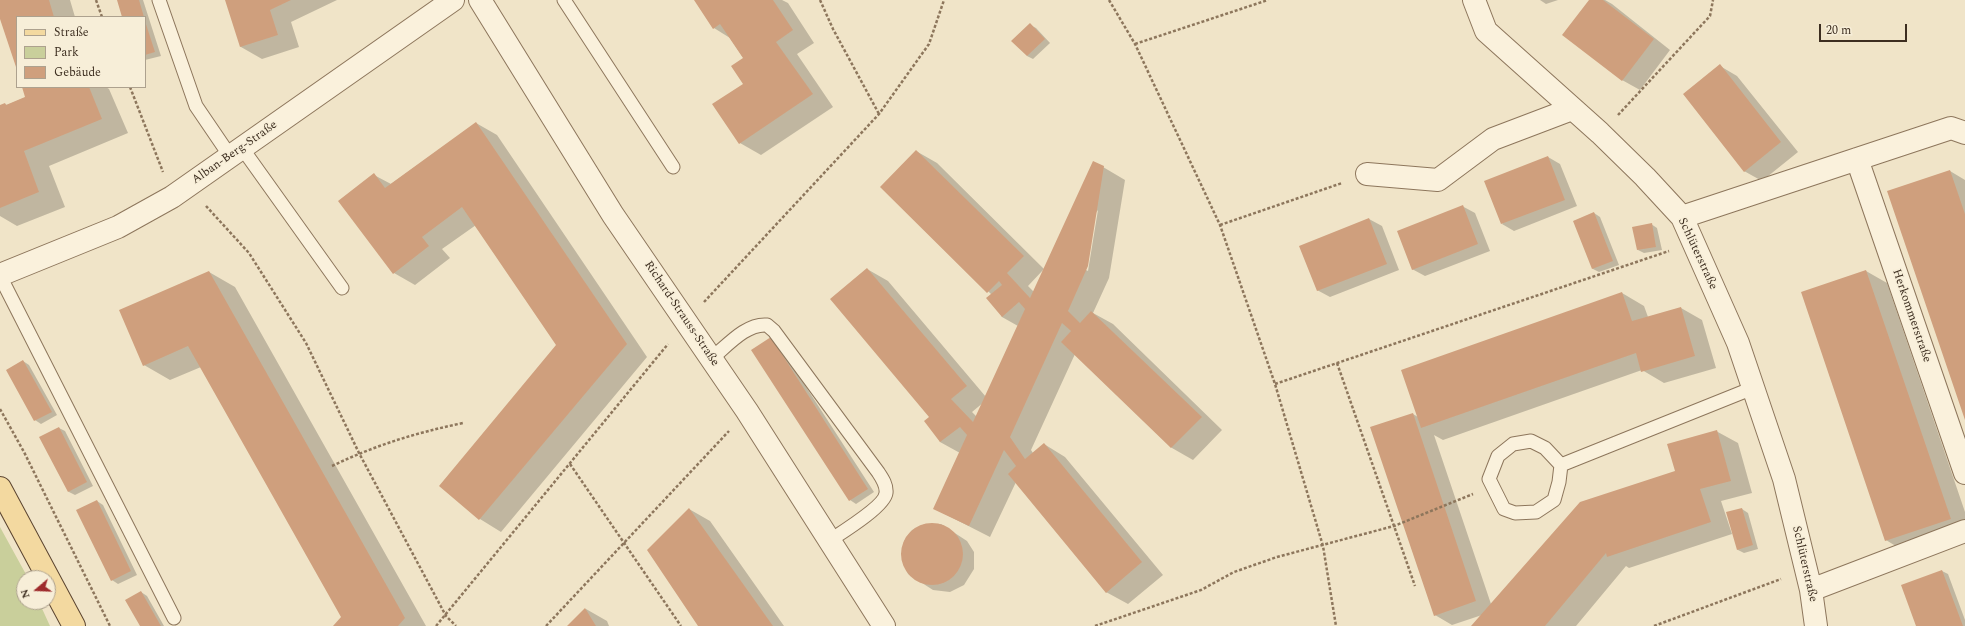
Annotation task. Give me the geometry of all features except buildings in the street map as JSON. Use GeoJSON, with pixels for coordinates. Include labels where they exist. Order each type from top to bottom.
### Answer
{"type":"FeatureCollection","features":[{"type":"Feature","properties":{"kind":"main road"},"geometry":{"type":"LineString","coordinates":[[0,488],[74,626]]}},
{"type":"Feature","properties":{"kind":"street","name":"Alban-Berg-Straße"},"geometry":{"type":"LineString","coordinates":[[0,276],[118,227],[172,197],[453,0]]}},
{"type":"Feature","properties":{"kind":"street","name":"Richard-Strauss-Straße"},"geometry":{"type":"LineString","coordinates":[[480,0],[613,215],[747,411],[884,626]]}},
{"type":"Feature","properties":{"kind":"street","name":"Schlüterstraße"},"geometry":{"type":"LineString","coordinates":[[1474,0],[1486,31],[1600,134],[1645,177],[1682,217],[1738,344],[1784,479],[1811,590],[1816,626]]}},
{"type":"Feature","properties":{"kind":"street"},"geometry":{"type":"LineString","coordinates":[[1367,174],[1438,180],[1493,139],[1572,109]]}},
{"type":"Feature","properties":{"kind":"street"},"geometry":{"type":"LineString","coordinates":[[1682,217],[1951,128],[1965,134]]}},
{"type":"Feature","properties":{"kind":"street","name":"Herkommerstraße"},"geometry":{"type":"LineString","coordinates":[[1857,159],[1965,473]]}},
{"type":"Feature","properties":{"kind":"street"},"geometry":{"type":"LineString","coordinates":[[1811,590],[1965,531]]}},
{"type":"Feature","properties":{"kind":"lane"},"geometry":{"type":"LineString","coordinates":[[159,0],[196,106],[236,152],[342,288]]}},
{"type":"Feature","properties":{"kind":"lane"},"geometry":{"type":"LineString","coordinates":[[564,0],[673,167]]}},
{"type":"Feature","properties":{"kind":"lane"},"geometry":{"type":"LineString","coordinates":[[0,276],[174,618]]}},
{"type":"Feature","properties":{"kind":"lane"},"geometry":{"type":"LineString","coordinates":[[711,359],[752,327],[760,324],[767,325],[774,331],[878,472],[885,484],[887,492],[885,499],[829,541]]}},
{"type":"Feature","properties":{"kind":"lane"},"geometry":{"type":"LineString","coordinates":[[1561,464],[1753,388]]}},
{"type":"Feature","properties":{"kind":"lane"},"geometry":{"type":"LineString","coordinates":[[1531,441],[1545,448],[1561,464],[1559,482],[1554,500],[1536,512],[1515,513],[1504,510],[1489,479],[1498,456],[1513,444],[1531,441]]}},
{"type":"Feature","properties":{"kind":"path"},"geometry":{"type":"LineString","coordinates":[[96,0],[102,16]]}},
{"type":"Feature","properties":{"kind":"path"},"geometry":{"type":"LineString","coordinates":[[820,0],[833,29],[878,114]]}},
{"type":"Feature","properties":{"kind":"path"},"geometry":{"type":"LineString","coordinates":[[436,626],[446,616],[686,322],[878,114],[929,44],[944,0]]}},
{"type":"Feature","properties":{"kind":"path"},"geometry":{"type":"LineString","coordinates":[[1109,0],[1135,44],[1220,225],[1275,384],[1323,546],[1336,626]]}},
{"type":"Feature","properties":{"kind":"path"},"geometry":{"type":"LineString","coordinates":[[1135,44],[1268,0]]}},
{"type":"Feature","properties":{"kind":"path"},"geometry":{"type":"LineString","coordinates":[[1600,134],[1710,16],[1712,0]]}},
{"type":"Feature","properties":{"kind":"path"},"geometry":{"type":"LineString","coordinates":[[130,88],[172,197]]}},
{"type":"Feature","properties":{"kind":"path"},"geometry":{"type":"LineString","coordinates":[[1220,225],[1367,174]]}},
{"type":"Feature","properties":{"kind":"path"},"geometry":{"type":"LineString","coordinates":[[194,181],[206,206],[249,253],[306,343],[359,453],[446,616],[456,626]]}},
{"type":"Feature","properties":{"kind":"path"},"geometry":{"type":"LineString","coordinates":[[1275,384],[1694,243]]}},
{"type":"Feature","properties":{"kind":"path"},"geometry":{"type":"LineString","coordinates":[[1337,363],[1415,586]]}},
{"type":"Feature","properties":{"kind":"path"},"geometry":{"type":"LineString","coordinates":[[0,409],[24,452],[110,626]]}},
{"type":"Feature","properties":{"kind":"path"},"geometry":{"type":"LineString","coordinates":[[546,626],[747,411]]}},
{"type":"Feature","properties":{"kind":"path"},"geometry":{"type":"LineString","coordinates":[[332,466],[359,453],[416,433],[463,423]]}},
{"type":"Feature","properties":{"kind":"path"},"geometry":{"type":"LineString","coordinates":[[570,464],[681,626]]}},
{"type":"Feature","properties":{"kind":"path"},"geometry":{"type":"LineString","coordinates":[[1095,626],[1201,590],[1234,572],[1278,557],[1394,526],[1492,487]]}},
{"type":"Feature","properties":{"kind":"path"},"geometry":{"type":"LineString","coordinates":[[1654,626],[1806,569]]}},
{"type":"Feature","properties":{"kind":"green space"},"geometry":{"type":"Polygon","coordinates":[[[0,527],[24,570],[16,570],[16,610],[43,610],[50,626],[0,626],[0,527]]]}}]}
